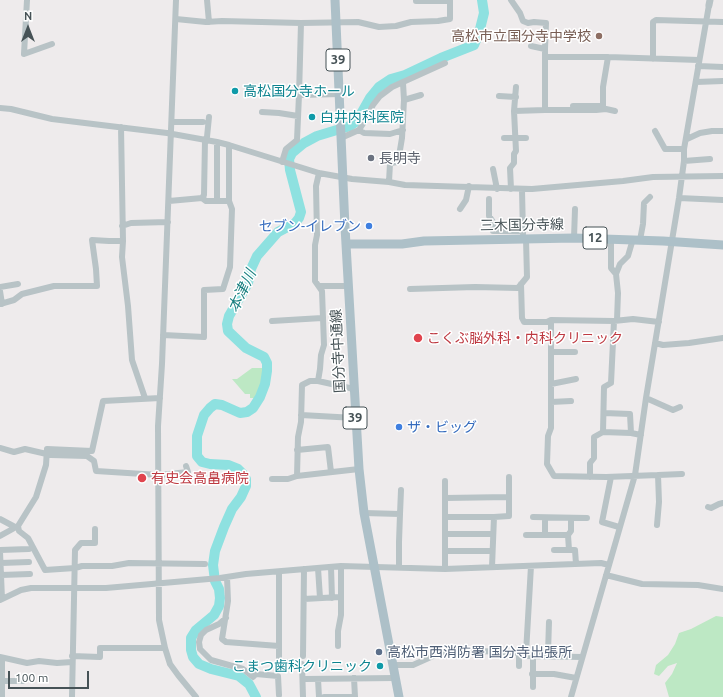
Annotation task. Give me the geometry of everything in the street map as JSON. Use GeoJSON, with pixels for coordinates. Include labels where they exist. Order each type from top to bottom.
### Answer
{"type":"FeatureCollection","features":[{"type":"Feature","properties":{"kind":"main road","name":"国分寺中通線"},"geometry":{"type":"LineString","coordinates":[[335,0],[358,469],[364,512],[398,697]]}},
{"type":"Feature","properties":{"kind":"main road","name":"三木国分寺線"},"geometry":{"type":"LineString","coordinates":[[346,244],[402,244],[424,241],[524,236],[723,245]]}},
{"type":"Feature","properties":{"kind":"street"},"geometry":{"type":"LineString","coordinates":[[27,0],[24,54],[52,44]]}},
{"type":"Feature","properties":{"kind":"street"},"geometry":{"type":"LineString","coordinates":[[176,0],[169,201],[158,426],[159,620],[164,648],[170,664],[196,697]]}},
{"type":"Feature","properties":{"kind":"street"},"geometry":{"type":"LineString","coordinates":[[207,0],[209,22]]}},
{"type":"Feature","properties":{"kind":"street"},"geometry":{"type":"LineString","coordinates":[[176,19],[209,22],[358,22],[379,27],[396,26],[411,22],[438,22],[450,20],[450,1],[416,0]]}},
{"type":"Feature","properties":{"kind":"street"},"geometry":{"type":"LineString","coordinates":[[511,0],[520,13],[523,21],[528,23],[546,23],[544,57],[545,110]]}},
{"type":"Feature","properties":{"kind":"street"},"geometry":{"type":"LineString","coordinates":[[571,697],[635,475],[646,398],[679,198],[684,161],[684,149],[687,139],[709,3]]}},
{"type":"Feature","properties":{"kind":"street"},"geometry":{"type":"LineString","coordinates":[[653,59],[653,22],[656,20],[723,22]]}},
{"type":"Feature","properties":{"kind":"street"},"geometry":{"type":"LineString","coordinates":[[284,163],[286,149],[297,140],[301,23]]}},
{"type":"Feature","properties":{"kind":"street"},"geometry":{"type":"LineString","coordinates":[[531,46],[545,49]]}},
{"type":"Feature","properties":{"kind":"street"},"geometry":{"type":"LineString","coordinates":[[544,57],[653,59],[699,63],[723,67]]}},
{"type":"Feature","properties":{"kind":"street"},"geometry":{"type":"LineString","coordinates":[[573,106],[603,106],[603,87],[608,57]]}},
{"type":"Feature","properties":{"kind":"street"},"geometry":{"type":"LineString","coordinates":[[341,137],[359,130],[373,105],[380,96],[392,87],[445,63]]}},
{"type":"Feature","properties":{"kind":"street"},"geometry":{"type":"LineString","coordinates":[[696,82],[723,81]]}},
{"type":"Feature","properties":{"kind":"street"},"geometry":{"type":"LineString","coordinates":[[389,182],[390,163],[398,162],[403,130],[403,83]]}},
{"type":"Feature","properties":{"kind":"street"},"geometry":{"type":"LineString","coordinates":[[511,189],[510,168],[514,163],[514,154],[516,152],[514,111],[516,87]]}},
{"type":"Feature","properties":{"kind":"street"},"geometry":{"type":"LineString","coordinates":[[299,95],[340,94]]}},
{"type":"Feature","properties":{"kind":"street"},"geometry":{"type":"LineString","coordinates":[[404,100],[421,95]]}},
{"type":"Feature","properties":{"kind":"street"},"geometry":{"type":"LineString","coordinates":[[499,96],[516,97]]}},
{"type":"Feature","properties":{"kind":"street"},"geometry":{"type":"LineString","coordinates":[[0,108],[52,119],[121,127],[217,142],[284,163],[343,178],[423,186],[469,186],[522,190],[585,185],[653,177],[723,176]]}},
{"type":"Feature","properties":{"kind":"street"},"geometry":{"type":"LineString","coordinates":[[514,111],[606,109],[615,111]]}},
{"type":"Feature","properties":{"kind":"street"},"geometry":{"type":"LineString","coordinates":[[262,112],[298,116]]}},
{"type":"Feature","properties":{"kind":"street"},"geometry":{"type":"LineString","coordinates":[[202,198],[204,194],[205,140],[207,137],[209,117]]}},
{"type":"Feature","properties":{"kind":"street"},"geometry":{"type":"LineString","coordinates":[[172,122],[203,122]]}},
{"type":"Feature","properties":{"kind":"street"},"geometry":{"type":"LineString","coordinates":[[121,127],[122,257],[128,306],[132,360],[145,398]]}},
{"type":"Feature","properties":{"kind":"street"},"geometry":{"type":"LineString","coordinates":[[359,130],[364,133],[390,134],[403,130]]}},
{"type":"Feature","properties":{"kind":"street"},"geometry":{"type":"LineString","coordinates":[[687,139],[700,133],[712,131],[723,132]]}},
{"type":"Feature","properties":{"kind":"street"},"geometry":{"type":"LineString","coordinates":[[654,132],[665,149],[684,149]]}},
{"type":"Feature","properties":{"kind":"street"},"geometry":{"type":"LineString","coordinates":[[504,138],[526,138]]}},
{"type":"Feature","properties":{"kind":"street"},"geometry":{"type":"LineString","coordinates":[[217,142],[217,201]]}},
{"type":"Feature","properties":{"kind":"street"},"geometry":{"type":"LineString","coordinates":[[163,336],[204,337],[204,290],[223,289],[230,267],[232,209],[229,201],[229,145]]}},
{"type":"Feature","properties":{"kind":"street"},"geometry":{"type":"LineString","coordinates":[[684,161],[710,159]]}},
{"type":"Feature","properties":{"kind":"street"},"geometry":{"type":"LineString","coordinates":[[493,169],[497,189]]}},
{"type":"Feature","properties":{"kind":"street"},"geometry":{"type":"LineString","coordinates":[[318,381],[320,355],[324,345],[322,291],[315,281],[315,252],[317,235],[316,186],[319,173]]}},
{"type":"Feature","properties":{"kind":"street"},"geometry":{"type":"LineString","coordinates":[[460,209],[466,200],[469,186]]}},
{"type":"Feature","properties":{"kind":"street"},"geometry":{"type":"LineString","coordinates":[[410,289],[475,287],[518,288],[527,277],[522,190]]}},
{"type":"Feature","properties":{"kind":"street"},"geometry":{"type":"LineString","coordinates":[[603,432],[604,387],[611,383],[618,293],[616,274],[620,264],[628,256],[636,240],[643,224],[644,203],[650,197]]}},
{"type":"Feature","properties":{"kind":"street"},"geometry":{"type":"LineString","coordinates":[[169,201],[202,198],[206,201],[229,201]]}},
{"type":"Feature","properties":{"kind":"street"},"geometry":{"type":"LineString","coordinates":[[679,198],[723,200]]}},
{"type":"Feature","properties":{"kind":"street"},"geometry":{"type":"LineString","coordinates":[[489,199],[487,209],[493,222],[494,231],[524,236]]}},
{"type":"Feature","properties":{"kind":"street"},"geometry":{"type":"LineString","coordinates":[[574,238],[575,209]]}},
{"type":"Feature","properties":{"kind":"street"},"geometry":{"type":"LineString","coordinates":[[122,226],[131,223],[168,222]]}},
{"type":"Feature","properties":{"kind":"street"},"geometry":{"type":"LineString","coordinates":[[611,239],[611,268],[616,274]]}},
{"type":"Feature","properties":{"kind":"street"},"geometry":{"type":"LineString","coordinates":[[0,291],[1,304],[14,300],[22,294],[54,286],[97,286],[92,240],[123,241]]}},
{"type":"Feature","properties":{"kind":"street"},"geometry":{"type":"LineString","coordinates":[[0,287],[18,284]]}},
{"type":"Feature","properties":{"kind":"street"},"geometry":{"type":"LineString","coordinates":[[521,284],[522,318],[524,322],[547,322],[551,320],[615,321],[633,319],[659,322]]}},
{"type":"Feature","properties":{"kind":"street"},"geometry":{"type":"LineString","coordinates":[[319,286],[348,286]]}},
{"type":"Feature","properties":{"kind":"street"},"geometry":{"type":"LineString","coordinates":[[272,321],[322,318]]}},
{"type":"Feature","properties":{"kind":"street"},"geometry":{"type":"LineString","coordinates":[[551,320],[551,428],[548,436],[547,464],[554,476],[611,477],[682,474]]}},
{"type":"Feature","properties":{"kind":"street"},"geometry":{"type":"LineString","coordinates":[[655,343],[663,345],[683,344],[723,338]]}},
{"type":"Feature","properties":{"kind":"street"},"geometry":{"type":"LineString","coordinates":[[551,352],[575,352]]}},
{"type":"Feature","properties":{"kind":"street"},"geometry":{"type":"LineString","coordinates":[[551,384],[576,379]]}},
{"type":"Feature","properties":{"kind":"street"},"geometry":{"type":"LineString","coordinates":[[297,476],[297,450],[301,416],[302,385],[310,381],[318,381],[354,389]]}},
{"type":"Feature","properties":{"kind":"street"},"geometry":{"type":"LineString","coordinates":[[0,536],[16,527],[36,497],[45,471],[47,449],[92,450],[104,401],[160,398]]}},
{"type":"Feature","properties":{"kind":"street"},"geometry":{"type":"LineString","coordinates":[[646,398],[672,410],[680,407]]}},
{"type":"Feature","properties":{"kind":"street"},"geometry":{"type":"LineString","coordinates":[[551,402],[571,401]]}},
{"type":"Feature","properties":{"kind":"street"},"geometry":{"type":"LineString","coordinates":[[604,413],[630,414],[631,432]]}},
{"type":"Feature","properties":{"kind":"street"},"geometry":{"type":"LineString","coordinates":[[301,416],[355,418]]}},
{"type":"Feature","properties":{"kind":"street"},"geometry":{"type":"LineString","coordinates":[[590,477],[590,463],[594,458],[594,437],[603,432],[631,432],[641,435]]}},
{"type":"Feature","properties":{"kind":"street"},"geometry":{"type":"LineString","coordinates":[[297,450],[328,447],[331,472]]}},
{"type":"Feature","properties":{"kind":"street"},"geometry":{"type":"LineString","coordinates":[[0,448],[14,452],[26,449],[51,455],[87,456],[94,461],[96,471],[159,475],[188,472],[186,466]]}},
{"type":"Feature","properties":{"kind":"street"},"geometry":{"type":"LineString","coordinates":[[272,479],[288,479],[297,476],[358,469]]}},
{"type":"Feature","properties":{"kind":"street"},"geometry":{"type":"LineString","coordinates":[[657,525],[659,502],[658,475]]}},
{"type":"Feature","properties":{"kind":"street"},"geometry":{"type":"LineString","coordinates":[[445,517],[509,516],[509,477]]}},
{"type":"Feature","properties":{"kind":"street"},"geometry":{"type":"LineString","coordinates":[[611,477],[602,522],[619,527]]}},
{"type":"Feature","properties":{"kind":"street"},"geometry":{"type":"LineString","coordinates":[[445,481],[445,569]]}},
{"type":"Feature","properties":{"kind":"street"},"geometry":{"type":"LineString","coordinates":[[399,567],[401,490]]}},
{"type":"Feature","properties":{"kind":"street"},"geometry":{"type":"LineString","coordinates":[[445,498],[509,497]]}},
{"type":"Feature","properties":{"kind":"street"},"geometry":{"type":"LineString","coordinates":[[708,507],[711,508],[723,503]]}},
{"type":"Feature","properties":{"kind":"street"},"geometry":{"type":"LineString","coordinates":[[364,512],[400,514]]}},
{"type":"Feature","properties":{"kind":"street"},"geometry":{"type":"LineString","coordinates":[[492,567],[494,517]]}},
{"type":"Feature","properties":{"kind":"street"},"geometry":{"type":"LineString","coordinates":[[533,518],[587,518]]}},
{"type":"Feature","properties":{"kind":"street"},"geometry":{"type":"LineString","coordinates":[[545,518],[545,535]]}},
{"type":"Feature","properties":{"kind":"street"},"geometry":{"type":"LineString","coordinates":[[569,550],[568,535],[571,531],[571,518]]}},
{"type":"Feature","properties":{"kind":"street"},"geometry":{"type":"LineString","coordinates":[[0,519],[16,527],[28,538],[45,570],[75,568],[82,566],[112,566],[129,563],[205,564]]}},
{"type":"Feature","properties":{"kind":"street"},"geometry":{"type":"LineString","coordinates":[[72,697],[75,550],[81,543],[95,543],[95,529]]}},
{"type":"Feature","properties":{"kind":"street"},"geometry":{"type":"LineString","coordinates":[[445,534],[493,534]]}},
{"type":"Feature","properties":{"kind":"street"},"geometry":{"type":"LineString","coordinates":[[526,535],[568,535]]}},
{"type":"Feature","properties":{"kind":"street"},"geometry":{"type":"LineString","coordinates":[[29,549],[0,551],[1,600],[21,590],[31,588],[106,588],[341,566],[445,569],[601,563],[609,565]]}},
{"type":"Feature","properties":{"kind":"street"},"geometry":{"type":"LineString","coordinates":[[554,550],[576,550],[576,564]]}},
{"type":"Feature","properties":{"kind":"street"},"geometry":{"type":"LineString","coordinates":[[445,551],[492,551]]}},
{"type":"Feature","properties":{"kind":"street"},"geometry":{"type":"LineString","coordinates":[[0,563],[29,562]]}},
{"type":"Feature","properties":{"kind":"street"},"geometry":{"type":"LineString","coordinates":[[338,646],[338,631],[341,615],[341,566]]}},
{"type":"Feature","properties":{"kind":"street"},"geometry":{"type":"LineString","coordinates":[[531,566],[526,656],[582,657]]}},
{"type":"Feature","properties":{"kind":"street"},"geometry":{"type":"LineString","coordinates":[[331,567],[332,598]]}},
{"type":"Feature","properties":{"kind":"street"},"geometry":{"type":"LineString","coordinates":[[318,568],[320,598]]}},
{"type":"Feature","properties":{"kind":"street"},"geometry":{"type":"LineString","coordinates":[[303,656],[304,569]]}},
{"type":"Feature","properties":{"kind":"street"},"geometry":{"type":"LineString","coordinates":[[279,572],[279,661],[302,664],[303,697]]}},
{"type":"Feature","properties":{"kind":"street"},"geometry":{"type":"LineString","coordinates":[[1,573],[30,574]]}},
{"type":"Feature","properties":{"kind":"street"},"geometry":{"type":"LineString","coordinates":[[606,575],[642,584],[698,585],[723,589]]}},
{"type":"Feature","properties":{"kind":"street"},"geometry":{"type":"LineString","coordinates":[[227,577],[228,601],[222,640],[226,642],[279,646]]}},
{"type":"Feature","properties":{"kind":"street"},"geometry":{"type":"LineString","coordinates":[[304,599],[340,597]]}},
{"type":"Feature","properties":{"kind":"street"},"geometry":{"type":"LineString","coordinates":[[226,618],[219,624],[206,630],[201,635],[199,642],[200,649],[211,660],[243,669],[252,677],[256,674],[278,676],[280,695]]}},
{"type":"Feature","properties":{"kind":"street"},"geometry":{"type":"LineString","coordinates":[[393,665],[413,665],[442,652],[479,651],[548,653],[549,622]]}},
{"type":"Feature","properties":{"kind":"street"},"geometry":{"type":"LineString","coordinates":[[2,697],[1,658],[27,663],[38,661],[57,663],[72,659],[100,656],[100,648],[164,648]]}},
{"type":"Feature","properties":{"kind":"street"},"geometry":{"type":"LineString","coordinates":[[519,653],[519,666]]}},
{"type":"Feature","properties":{"kind":"street"},"geometry":{"type":"LineString","coordinates":[[532,656],[532,687]]}},
{"type":"Feature","properties":{"kind":"street"},"geometry":{"type":"LineString","coordinates":[[532,674],[554,674],[576,678]]}},
{"type":"Feature","properties":{"kind":"street"},"geometry":{"type":"LineString","coordinates":[[324,697],[355,697],[354,678]]}},
{"type":"Feature","properties":{"kind":"street"},"geometry":{"type":"LineString","coordinates":[[306,679],[395,678]]}},
{"type":"Feature","properties":{"kind":"street"},"geometry":{"type":"LineString","coordinates":[[318,679],[319,697]]}},
{"type":"Feature","properties":{"kind":"street"},"geometry":{"type":"LineString","coordinates":[[2,682],[23,682]]}},
{"type":"Feature","properties":{"kind":"green space"},"geometry":{"type":"Polygon","coordinates":[[[252,368],[263,368],[261,386],[255,398],[250,398],[250,394],[245,394],[232,379],[237,379],[252,368]]]}},
{"type":"Feature","properties":{"kind":"green space"},"geometry":{"type":"Polygon","coordinates":[[[716,616],[723,617],[723,697],[669,697],[665,683],[672,674],[677,663],[668,666],[659,676],[654,674],[656,665],[668,655],[675,644],[679,633],[691,629],[716,616]]]}},
{"type":"Feature","properties":{"kind":"waterway","name":"本津川"},"geometry":{"type":"LineString","coordinates":[[256,697],[249,684],[239,676],[211,669],[199,664],[193,657],[191,650],[191,638],[196,630],[214,615],[219,606],[219,589],[215,581],[213,565],[215,551],[232,509],[241,497],[246,486],[246,479],[238,469],[228,465],[202,462],[197,456],[197,436],[204,415],[215,404],[222,405],[240,413],[247,412],[253,408],[260,397],[265,384],[267,371],[267,363],[264,357],[246,348],[228,331],[227,324],[229,316],[248,283],[251,269],[257,256],[278,232],[295,223],[299,218],[301,212],[290,170],[289,159],[292,153],[304,143],[317,136],[350,126],[357,121],[370,98],[379,87],[391,79],[405,75],[441,58],[474,45],[484,13],[482,0]]}},
{"type":"Feature","properties":{"kind":"place","name":"高松市立国分寺中学校"},"geometry":{"type":"Point","coordinates":[599,36]}},
{"type":"Feature","properties":{"kind":"place","name":"高松国分寺ホール"},"geometry":{"type":"Point","coordinates":[235,91]}},
{"type":"Feature","properties":{"kind":"place","name":"白井内科医院"},"geometry":{"type":"Point","coordinates":[312,117]}},
{"type":"Feature","properties":{"kind":"place","name":"長明寺"},"geometry":{"type":"Point","coordinates":[371,158]}},
{"type":"Feature","properties":{"kind":"place","name":"セブン-イレブン"},"geometry":{"type":"Point","coordinates":[369,226]}},
{"type":"Feature","properties":{"kind":"place","name":"こくぶ脳外科・内科クリニック"},"geometry":{"type":"Point","coordinates":[418,338]}},
{"type":"Feature","properties":{"kind":"place","name":"ザ・ビッグ"},"geometry":{"type":"Point","coordinates":[399,427]}},
{"type":"Feature","properties":{"kind":"place","name":"有史会高畠病院"},"geometry":{"type":"Point","coordinates":[142,478]}},
{"type":"Feature","properties":{"kind":"place","name":"高松市西消防署 国分寺出張所"},"geometry":{"type":"Point","coordinates":[379,652]}},
{"type":"Feature","properties":{"kind":"place","name":"こまつ歯科クリニック"},"geometry":{"type":"Point","coordinates":[380,666]}}]}
